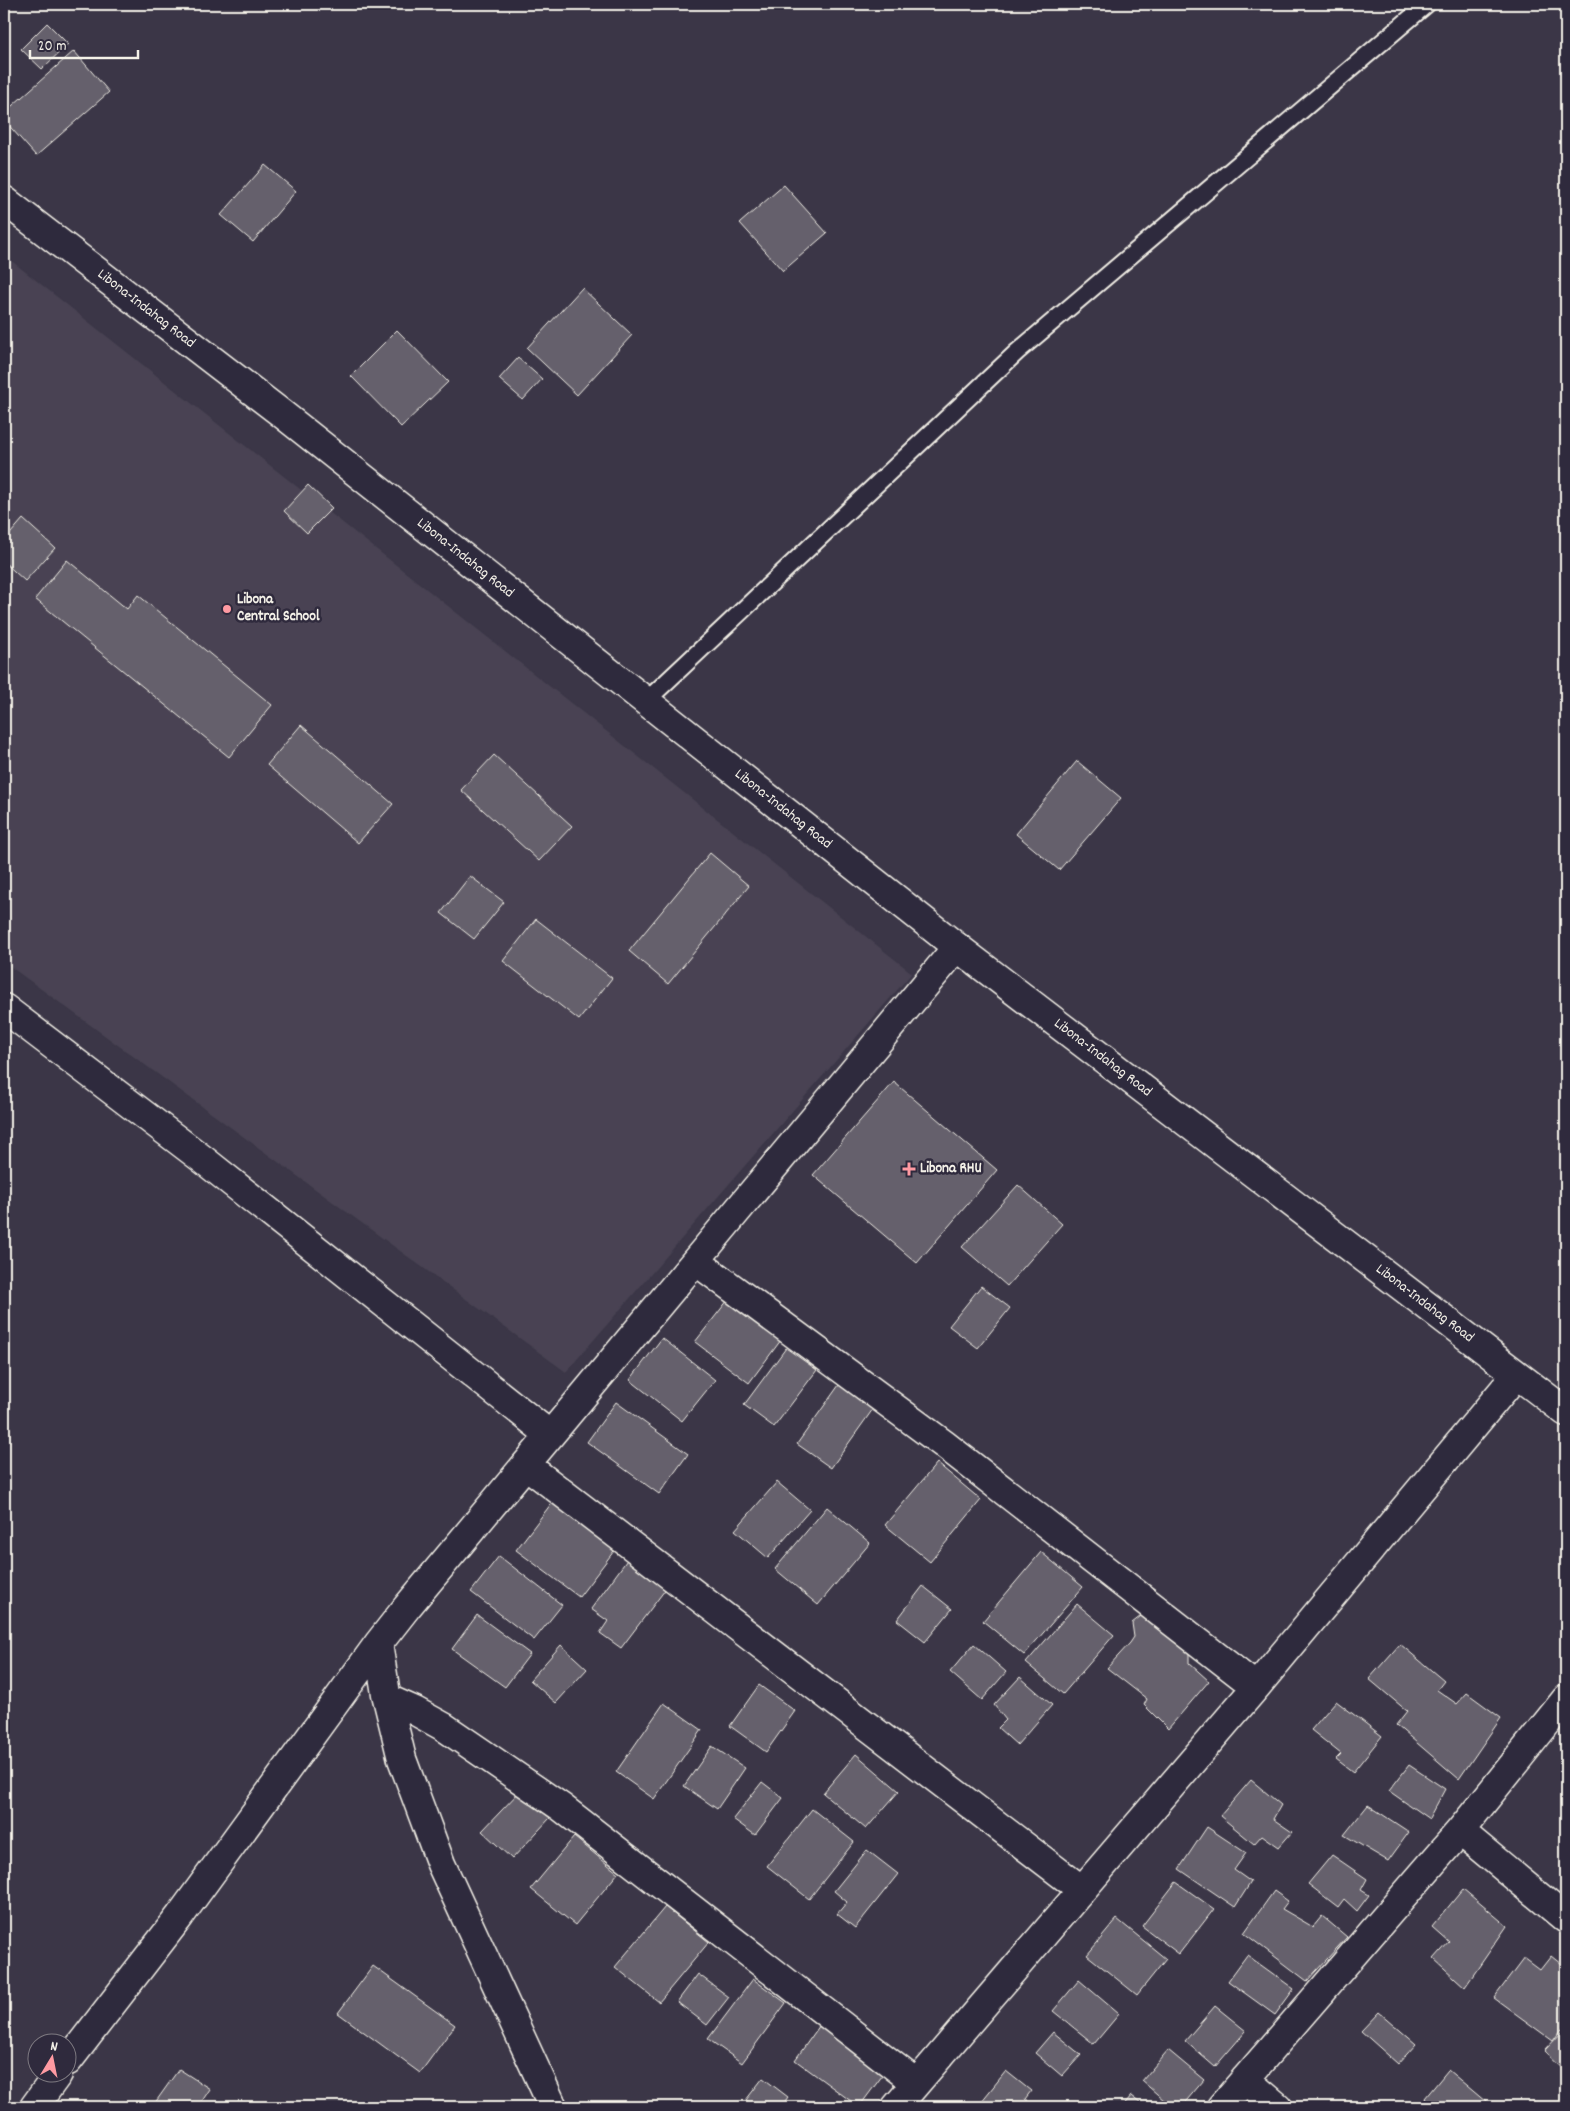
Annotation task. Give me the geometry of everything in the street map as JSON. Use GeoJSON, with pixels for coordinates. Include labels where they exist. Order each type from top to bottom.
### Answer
{"type":"FeatureCollection","features":[{"type":"Feature","properties":{"kind":"street","name":"Libona-Indahag Road"},"geometry":{"type":"LineString","coordinates":[[4,200],[281,413],[958,947],[1566,1412]]}},
{"type":"Feature","properties":{"kind":"street"},"geometry":{"type":"LineString","coordinates":[[78,2048],[180,1916],[407,1607],[697,1262],[958,947]]}},
{"type":"Feature","properties":{"kind":"street"},"geometry":{"type":"LineString","coordinates":[[4,1008],[205,1161],[550,1435]]}},
{"type":"Feature","properties":{"kind":"street"},"geometry":{"type":"LineString","coordinates":[[697,1262],[945,1446],[1256,1687]]}},
{"type":"Feature","properties":{"kind":"street"},"geometry":{"type":"LineString","coordinates":[[896,2107],[1256,1687],[1516,1375]]}},
{"type":"Feature","properties":{"kind":"street"},"geometry":{"type":"LineString","coordinates":[[526,1465],[1082,1890]]}},
{"type":"Feature","properties":{"kind":"street"},"geometry":{"type":"LineString","coordinates":[[378,1644],[402,1759],[441,1864],[553,2107]]}},
{"type":"Feature","properties":{"kind":"street"},"geometry":{"type":"LineString","coordinates":[[388,1699],[444,1727],[561,1807],[916,2083]]}},
{"type":"Feature","properties":{"kind":"street"},"geometry":{"type":"LineString","coordinates":[[1221,2107],[1460,1831],[1566,1699]]}},
{"type":"Feature","properties":{"kind":"street"},"geometry":{"type":"LineString","coordinates":[[1460,1831],[1566,1919]]}},
{"type":"Feature","properties":{"kind":"street"},"geometry":{"type":"LineString","coordinates":[[1245,2079],[1278,2107]]}},
{"type":"Feature","properties":{"kind":"street"},"geometry":{"type":"LineString","coordinates":[[34,2107],[51,2084]]}},
{"type":"Feature","properties":{"kind":"lane"},"geometry":{"type":"LineString","coordinates":[[645,702],[1017,352],[1427,4]]}},
{"type":"Feature","properties":{"kind":"shaded area","name":"Libona Central School"},"geometry":{"type":"Polygon","coordinates":[[[4,255],[912,973],[566,1372],[4,962],[4,255]]]}},
{"type":"Feature","properties":{"kind":"building"},"geometry":{"type":"Polygon","coordinates":[[[47,23],[68,44],[42,69],[21,49],[47,23]]]}},
{"type":"Feature","properties":{"kind":"building"},"geometry":{"type":"Polygon","coordinates":[[[74,51],[109,92],[36,156],[4,120],[4,113],[74,51]]]}},
{"type":"Feature","properties":{"kind":"building"},"geometry":{"type":"Polygon","coordinates":[[[265,165],[296,191],[253,242],[221,215],[265,165]]]}},
{"type":"Feature","properties":{"kind":"building"},"geometry":{"type":"Polygon","coordinates":[[[784,185],[827,233],[783,271],[740,223],[784,185]]]}},
{"type":"Feature","properties":{"kind":"building"},"geometry":{"type":"Polygon","coordinates":[[[582,288],[632,335],[577,395],[527,348],[582,288]]]}},
{"type":"Feature","properties":{"kind":"building"},"geometry":{"type":"Polygon","coordinates":[[[397,330],[448,382],[401,427],[351,376],[397,330]]]}},
{"type":"Feature","properties":{"kind":"building"},"geometry":{"type":"Polygon","coordinates":[[[518,358],[542,379],[523,400],[499,379],[518,358]]]}},
{"type":"Feature","properties":{"kind":"building"},"geometry":{"type":"Polygon","coordinates":[[[308,485],[332,508],[307,533],[284,511],[308,485]]]}},
{"type":"Feature","properties":{"kind":"building"},"geometry":{"type":"Polygon","coordinates":[[[23,519],[55,548],[25,581],[4,562],[4,541],[23,519]]]}},
{"type":"Feature","properties":{"kind":"building"},"geometry":{"type":"Polygon","coordinates":[[[67,560],[127,609],[138,595],[272,705],[229,757],[35,599],[67,560]]]}},
{"type":"Feature","properties":{"kind":"building"},"geometry":{"type":"Polygon","coordinates":[[[301,725],[393,804],[358,843],[267,765],[301,725]]]}},
{"type":"Feature","properties":{"kind":"building"},"geometry":{"type":"Polygon","coordinates":[[[494,755],[572,826],[539,861],[461,790],[494,755]]]}},
{"type":"Feature","properties":{"kind":"building"},"geometry":{"type":"Polygon","coordinates":[[[1077,761],[1121,798],[1059,870],[1016,834],[1077,761]]]}},
{"type":"Feature","properties":{"kind":"building"},"geometry":{"type":"Polygon","coordinates":[[[710,853],[749,886],[668,984],[629,951],[710,853]]]}},
{"type":"Feature","properties":{"kind":"building"},"geometry":{"type":"Polygon","coordinates":[[[470,876],[504,902],[474,939],[441,913],[470,876]]]}},
{"type":"Feature","properties":{"kind":"building"},"geometry":{"type":"Polygon","coordinates":[[[536,919],[612,978],[579,1020],[503,961],[536,919]]]}},
{"type":"Feature","properties":{"kind":"building"},"geometry":{"type":"Polygon","coordinates":[[[894,1082],[997,1170],[917,1263],[813,1175],[894,1082]]]}},
{"type":"Feature","properties":{"kind":"building"},"geometry":{"type":"Polygon","coordinates":[[[1018,1185],[1062,1224],[1007,1286],[962,1247],[1018,1185]]]}},
{"type":"Feature","properties":{"kind":"building"},"geometry":{"type":"Polygon","coordinates":[[[981,1286],[1010,1308],[978,1348],[949,1326],[981,1286]]]}},
{"type":"Feature","properties":{"kind":"building"},"geometry":{"type":"Polygon","coordinates":[[[728,1300],[781,1340],[749,1383],[695,1342],[728,1300]]]}},
{"type":"Feature","properties":{"kind":"building"},"geometry":{"type":"Polygon","coordinates":[[[662,1338],[715,1380],[682,1421],[630,1380],[662,1338]]]}},
{"type":"Feature","properties":{"kind":"building"},"geometry":{"type":"Polygon","coordinates":[[[786,1348],[817,1370],[774,1427],[744,1405],[786,1348]]]}},
{"type":"Feature","properties":{"kind":"building"},"geometry":{"type":"Polygon","coordinates":[[[839,1385],[873,1409],[831,1468],[797,1444],[839,1385]]]}},
{"type":"Feature","properties":{"kind":"building"},"geometry":{"type":"Polygon","coordinates":[[[616,1402],[688,1454],[659,1494],[587,1442],[616,1402]]]}},
{"type":"Feature","properties":{"kind":"building"},"geometry":{"type":"Polygon","coordinates":[[[937,1463],[981,1500],[930,1562],[885,1525],[937,1463]]]}},
{"type":"Feature","properties":{"kind":"building"},"geometry":{"type":"Polygon","coordinates":[[[777,1482],[810,1510],[768,1558],[735,1530],[777,1482]]]}},
{"type":"Feature","properties":{"kind":"building"},"geometry":{"type":"Polygon","coordinates":[[[554,1500],[617,1547],[579,1597],[516,1550],[554,1500]]]}},
{"type":"Feature","properties":{"kind":"building"},"geometry":{"type":"Polygon","coordinates":[[[827,1507],[870,1543],[818,1605],[775,1569],[827,1507]]]}},
{"type":"Feature","properties":{"kind":"building"},"geometry":{"type":"Polygon","coordinates":[[[1041,1552],[1083,1587],[1024,1655],[983,1621],[1041,1552]]]}},
{"type":"Feature","properties":{"kind":"building"},"geometry":{"type":"Polygon","coordinates":[[[632,1553],[671,1582],[621,1648],[600,1633],[608,1621],[591,1609],[632,1553]]]}},
{"type":"Feature","properties":{"kind":"building"},"geometry":{"type":"Polygon","coordinates":[[[499,1556],[562,1605],[534,1640],[471,1592],[499,1556]]]}},
{"type":"Feature","properties":{"kind":"building"},"geometry":{"type":"Polygon","coordinates":[[[923,1586],[952,1609],[925,1642],[897,1620],[923,1586]]]}},
{"type":"Feature","properties":{"kind":"building"},"geometry":{"type":"Polygon","coordinates":[[[1077,1604],[1114,1635],[1063,1694],[1026,1663],[1077,1604]]]}},
{"type":"Feature","properties":{"kind":"building"},"geometry":{"type":"Polygon","coordinates":[[[1145,1613],[1189,1648],[1189,1663],[1209,1681],[1168,1729],[1144,1705],[1147,1699],[1107,1668],[1134,1637],[1132,1623],[1145,1613]]]}},
{"type":"Feature","properties":{"kind":"building"},"geometry":{"type":"Polygon","coordinates":[[[477,1615],[530,1654],[505,1687],[452,1649],[477,1615]]]}},
{"type":"Feature","properties":{"kind":"building"},"geometry":{"type":"Polygon","coordinates":[[[974,1644],[1006,1672],[982,1700],[950,1672],[974,1644]]]}},
{"type":"Feature","properties":{"kind":"building"},"geometry":{"type":"Polygon","coordinates":[[[1400,1644],[1444,1681],[1437,1690],[1457,1704],[1467,1693],[1501,1718],[1459,1779],[1396,1725],[1407,1711],[1369,1679],[1400,1644]]]}},
{"type":"Feature","properties":{"kind":"building"},"geometry":{"type":"Polygon","coordinates":[[[561,1645],[587,1669],[556,1703],[530,1680],[561,1645]]]}},
{"type":"Feature","properties":{"kind":"building"},"geometry":{"type":"Polygon","coordinates":[[[1020,1677],[1052,1705],[1017,1745],[998,1728],[1006,1720],[994,1705],[1020,1677]]]}},
{"type":"Feature","properties":{"kind":"building"},"geometry":{"type":"Polygon","coordinates":[[[759,1685],[795,1711],[766,1752],[730,1726],[759,1685]]]}},
{"type":"Feature","properties":{"kind":"building"},"geometry":{"type":"Polygon","coordinates":[[[1336,1701],[1382,1736],[1353,1772],[1336,1759],[1341,1754],[1311,1730],[1336,1701]]]}},
{"type":"Feature","properties":{"kind":"building"},"geometry":{"type":"Polygon","coordinates":[[[664,1703],[702,1730],[654,1799],[616,1772],[664,1703]]]}},
{"type":"Feature","properties":{"kind":"building"},"geometry":{"type":"Polygon","coordinates":[[[712,1746],[745,1768],[717,1809],[684,1786],[712,1746]]]}},
{"type":"Feature","properties":{"kind":"building"},"geometry":{"type":"Polygon","coordinates":[[[856,1754],[899,1791],[866,1829],[823,1793],[856,1754]]]}},
{"type":"Feature","properties":{"kind":"building"},"geometry":{"type":"Polygon","coordinates":[[[1409,1765],[1445,1789],[1429,1819],[1389,1791],[1409,1765]]]}},
{"type":"Feature","properties":{"kind":"building"},"geometry":{"type":"Polygon","coordinates":[[[1251,1780],[1281,1805],[1273,1819],[1292,1832],[1279,1847],[1262,1835],[1254,1844],[1220,1816],[1251,1780]]]}},
{"type":"Feature","properties":{"kind":"building"},"geometry":{"type":"Polygon","coordinates":[[[762,1782],[783,1798],[755,1835],[733,1819],[762,1782]]]}},
{"type":"Feature","properties":{"kind":"building"},"geometry":{"type":"Polygon","coordinates":[[[520,1791],[550,1818],[512,1859],[482,1831],[520,1791]]]}},
{"type":"Feature","properties":{"kind":"building"},"geometry":{"type":"Polygon","coordinates":[[[1368,1805],[1409,1832],[1388,1861],[1344,1835],[1368,1805]]]}},
{"type":"Feature","properties":{"kind":"building"},"geometry":{"type":"Polygon","coordinates":[[[812,1809],[854,1842],[809,1899],[767,1866],[812,1809]]]}},
{"type":"Feature","properties":{"kind":"building"},"geometry":{"type":"Polygon","coordinates":[[[1207,1827],[1246,1853],[1234,1870],[1251,1882],[1235,1907],[1179,1869],[1207,1827]]]}},
{"type":"Feature","properties":{"kind":"building"},"geometry":{"type":"Polygon","coordinates":[[[574,1837],[618,1873],[575,1925],[531,1889],[574,1837]]]}},
{"type":"Feature","properties":{"kind":"building"},"geometry":{"type":"Polygon","coordinates":[[[867,1850],[898,1874],[855,1928],[837,1914],[847,1902],[834,1891],[867,1850]]]}},
{"type":"Feature","properties":{"kind":"building"},"geometry":{"type":"Polygon","coordinates":[[[1332,1855],[1367,1879],[1361,1890],[1369,1895],[1357,1911],[1344,1899],[1338,1907],[1308,1884],[1332,1855]]]}},
{"type":"Feature","properties":{"kind":"building"},"geometry":{"type":"Polygon","coordinates":[[[1176,1882],[1214,1909],[1179,1954],[1142,1926],[1176,1882]]]}},
{"type":"Feature","properties":{"kind":"building"},"geometry":{"type":"Polygon","coordinates":[[[1463,1889],[1507,1926],[1465,1987],[1434,1959],[1449,1942],[1432,1927],[1463,1889]]]}},
{"type":"Feature","properties":{"kind":"building"},"geometry":{"type":"Polygon","coordinates":[[[1274,1891],[1288,1901],[1282,1909],[1313,1927],[1322,1916],[1347,1937],[1307,1981],[1244,1933],[1274,1891]]]}},
{"type":"Feature","properties":{"kind":"building"},"geometry":{"type":"Polygon","coordinates":[[[665,1907],[709,1942],[659,2002],[615,1967],[665,1907]]]}},
{"type":"Feature","properties":{"kind":"building"},"geometry":{"type":"Polygon","coordinates":[[[1117,1919],[1166,1959],[1137,1995],[1087,1955],[1117,1919]]]}},
{"type":"Feature","properties":{"kind":"building"},"geometry":{"type":"Polygon","coordinates":[[[1247,1955],[1294,1989],[1275,2015],[1228,1981],[1247,1955]]]}},
{"type":"Feature","properties":{"kind":"building"},"geometry":{"type":"Polygon","coordinates":[[[1551,1956],[1566,1968],[1566,2023],[1553,2041],[1494,1998],[1524,1958],[1540,1970],[1551,1956]]]}},
{"type":"Feature","properties":{"kind":"building"},"geometry":{"type":"Polygon","coordinates":[[[373,1966],[455,2025],[420,2073],[338,2013],[373,1966]]]}},
{"type":"Feature","properties":{"kind":"building"},"geometry":{"type":"Polygon","coordinates":[[[698,1974],[729,1997],[707,2025],[677,2002],[698,1974]]]}},
{"type":"Feature","properties":{"kind":"building"},"geometry":{"type":"Polygon","coordinates":[[[753,1979],[786,2003],[742,2063],[708,2039],[753,1979]]]}},
{"type":"Feature","properties":{"kind":"building"},"geometry":{"type":"Polygon","coordinates":[[[1079,1980],[1119,2014],[1094,2044],[1053,2011],[1079,1980]]]}},
{"type":"Feature","properties":{"kind":"building"},"geometry":{"type":"Polygon","coordinates":[[[1215,2006],[1246,2031],[1215,2067],[1185,2041],[1215,2006]]]}},
{"type":"Feature","properties":{"kind":"building"},"geometry":{"type":"Polygon","coordinates":[[[1379,2012],[1416,2044],[1398,2064],[1361,2031],[1379,2012]]]}},
{"type":"Feature","properties":{"kind":"building"},"geometry":{"type":"Polygon","coordinates":[[[820,2025],[885,2072],[859,2107],[795,2060],[820,2025]]]}},
{"type":"Feature","properties":{"kind":"building"},"geometry":{"type":"Polygon","coordinates":[[[1566,2028],[1566,2072],[1544,2051],[1566,2028]]]}},
{"type":"Feature","properties":{"kind":"building"},"geometry":{"type":"Polygon","coordinates":[[[1053,2032],[1081,2055],[1062,2076],[1035,2053],[1053,2032]]]}},
{"type":"Feature","properties":{"kind":"building"},"geometry":{"type":"Polygon","coordinates":[[[1168,2050],[1204,2080],[1181,2107],[1172,2107],[1142,2081],[1168,2050]]]}},
{"type":"Feature","properties":{"kind":"building"},"geometry":{"type":"Polygon","coordinates":[[[179,2069],[210,2089],[198,2107],[152,2107],[179,2069]]]}},
{"type":"Feature","properties":{"kind":"building"},"geometry":{"type":"Polygon","coordinates":[[[1448,2070],[1492,2107],[1431,2107],[1425,2098],[1448,2070]]]}},
{"type":"Feature","properties":{"kind":"building"},"geometry":{"type":"Polygon","coordinates":[[[1006,2071],[1031,2091],[1025,2099],[1036,2107],[977,2107],[1006,2071]]]}},
{"type":"Feature","properties":{"kind":"building"},"geometry":{"type":"Polygon","coordinates":[[[763,2078],[788,2097],[781,2107],[756,2107],[746,2100],[763,2078]]]}},
{"type":"Feature","properties":{"kind":"building"},"geometry":{"type":"Polygon","coordinates":[[[1131,2096],[1145,2107],[1122,2107],[1131,2096]]]}},
{"type":"Feature","properties":{"kind":"place","name":"Libona Central School"},"geometry":{"type":"Point","coordinates":[227,609]}},
{"type":"Feature","properties":{"kind":"place","name":"Libona RHU"},"geometry":{"type":"Point","coordinates":[909,1169]}}]}
